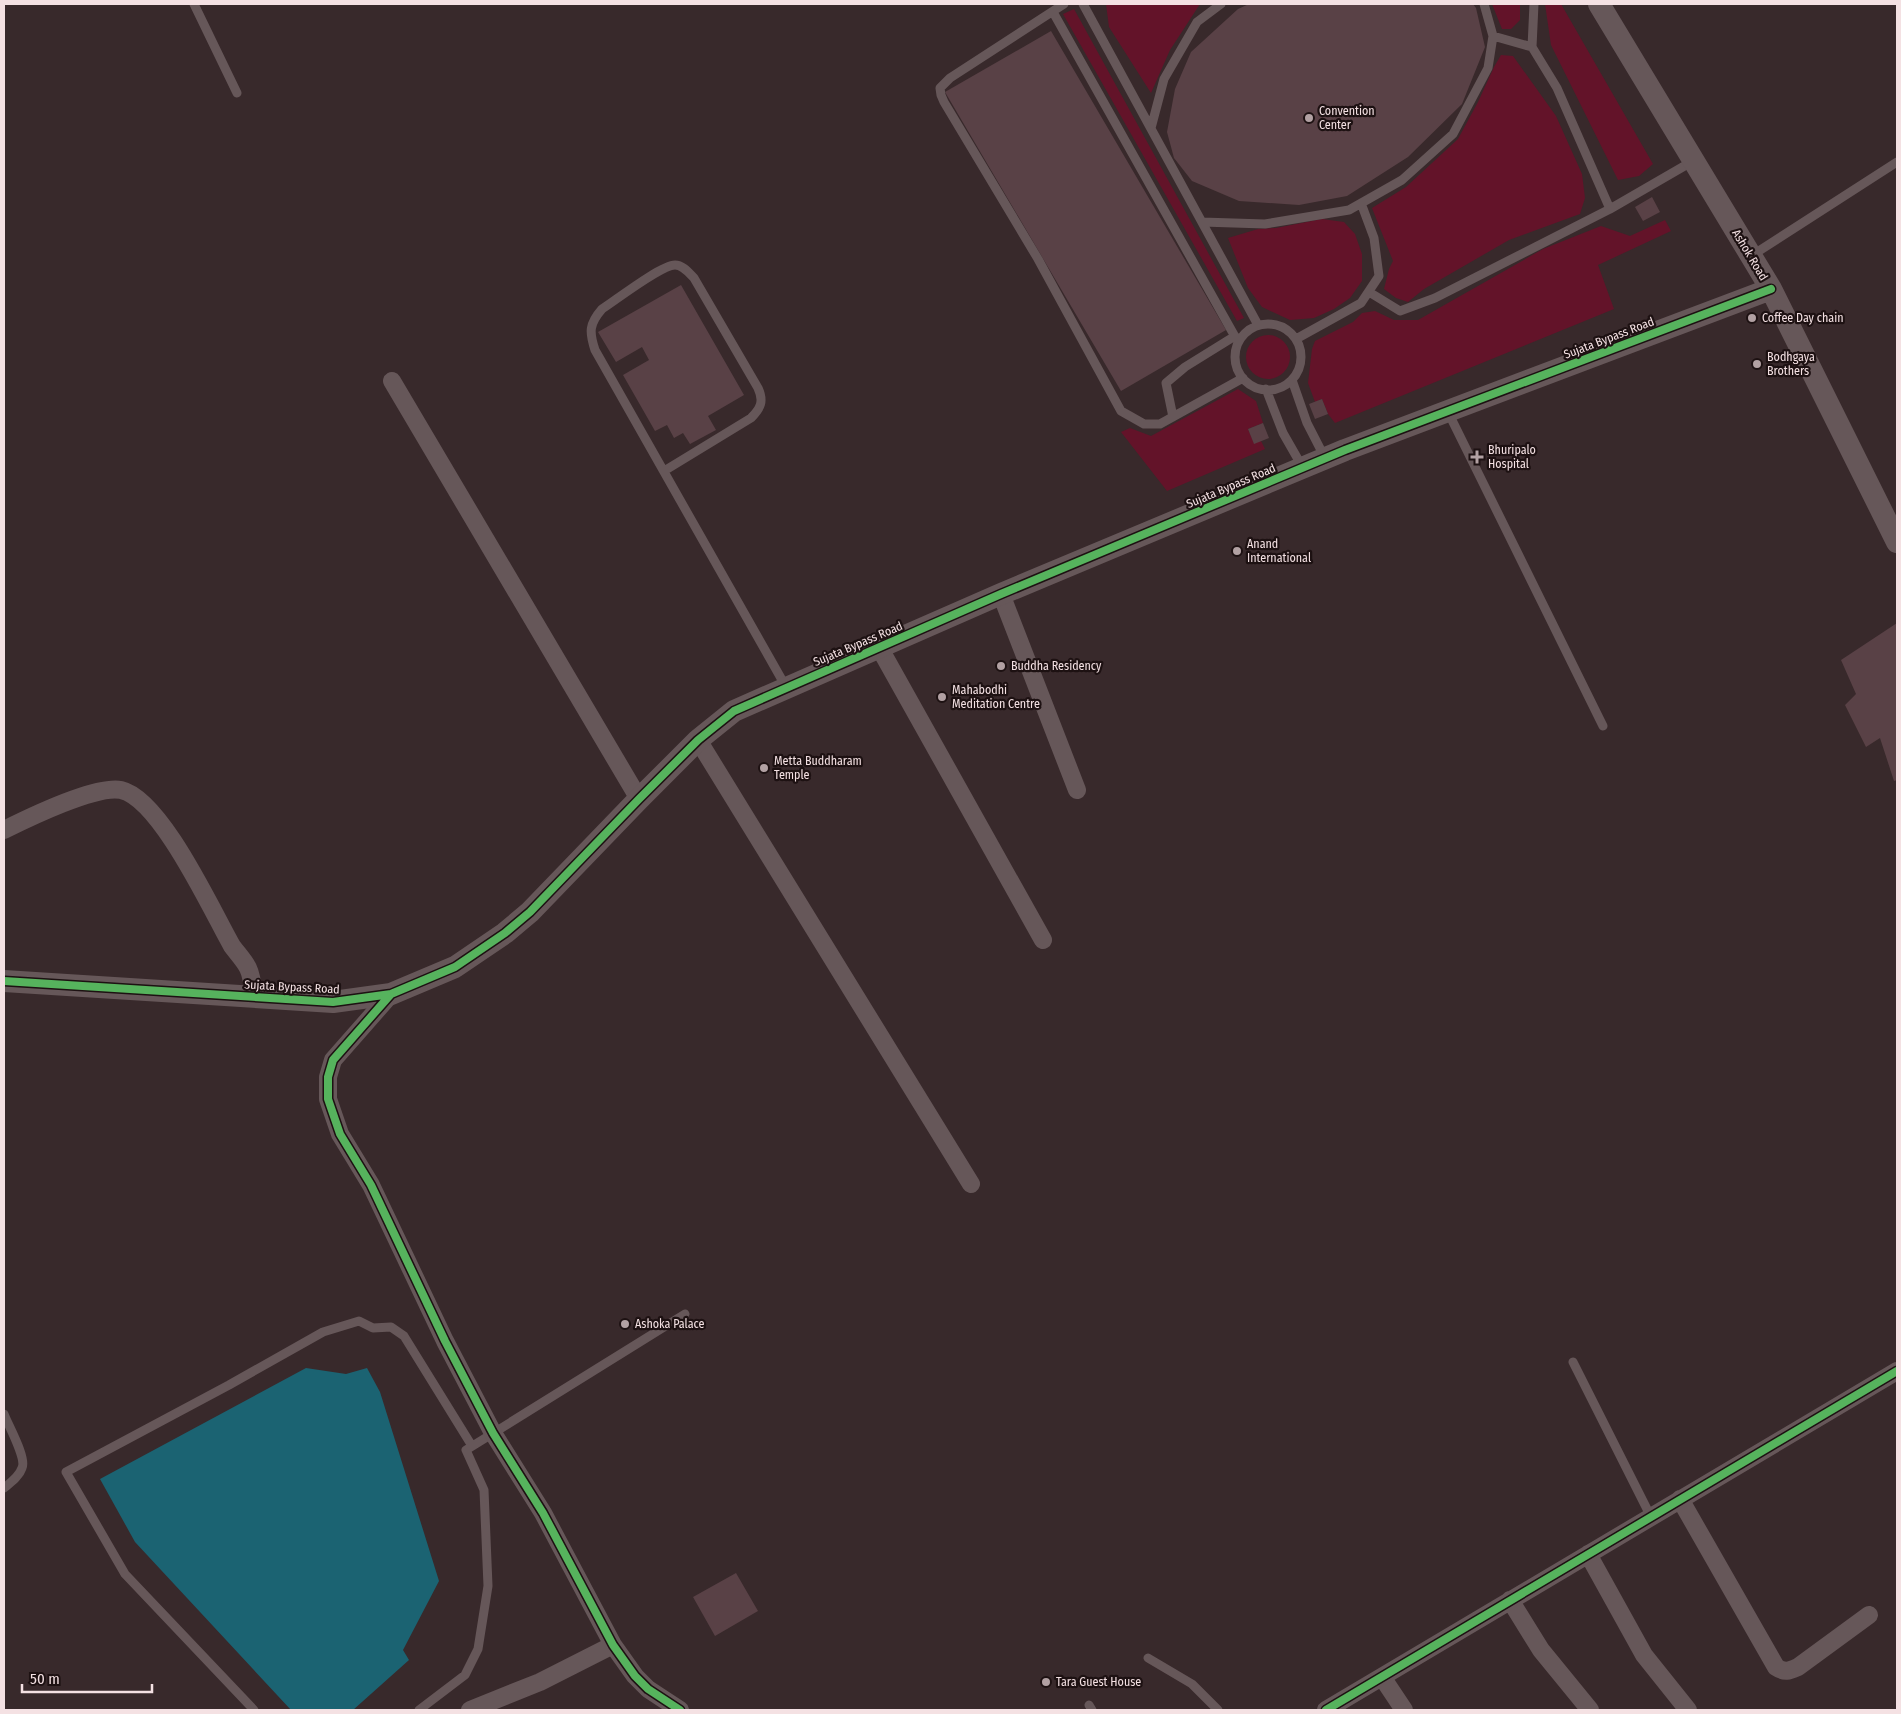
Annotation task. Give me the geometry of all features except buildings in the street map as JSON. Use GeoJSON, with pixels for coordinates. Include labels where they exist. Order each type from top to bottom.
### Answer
{"type":"FeatureCollection","features":[{"type":"Feature","properties":{"kind":"street","name":"Ashok Road"},"geometry":{"type":"LineString","coordinates":[[1605,8],[1693,161],[1771,289],[1897,542]]}},
{"type":"Feature","properties":{"kind":"street","name":"Sujata Bypass Road"},"geometry":{"type":"LineString","coordinates":[[4,981],[251,981],[333,1002],[391,994],[455,967],[505,933],[530,912],[698,740],[734,711],[1002,594],[1326,458],[1771,289]]}},
{"type":"Feature","properties":{"kind":"street"},"geometry":{"type":"LineString","coordinates":[[392,381],[639,799]]}},
{"type":"Feature","properties":{"kind":"street"},"geometry":{"type":"LineString","coordinates":[[1002,594],[1077,790]]}},
{"type":"Feature","properties":{"kind":"street"},"geometry":{"type":"LineString","coordinates":[[879,647],[1043,940]]}},
{"type":"Feature","properties":{"kind":"street"},"geometry":{"type":"LineString","coordinates":[[698,740],[971,1184]]}},
{"type":"Feature","properties":{"kind":"street"},"geometry":{"type":"LineString","coordinates":[[4,830],[50,808],[114,789],[124,791],[141,802],[156,817],[176,844],[203,890],[251,981]]}},
{"type":"Feature","properties":{"kind":"street"},"geometry":{"type":"LineString","coordinates":[[391,994],[333,1060],[328,1077],[328,1099],[340,1134],[371,1185],[441,1332],[493,1433],[543,1514],[613,1645],[635,1676],[648,1689],[680,1710]]}},
{"type":"Feature","properties":{"kind":"street"},"geometry":{"type":"LineString","coordinates":[[1326,1710],[1897,1371]]}},
{"type":"Feature","properties":{"kind":"street"},"geometry":{"type":"LineString","coordinates":[[1680,1500],[1776,1667],[1783,1672],[1798,1667],[1869,1615]]}},
{"type":"Feature","properties":{"kind":"street"},"geometry":{"type":"LineString","coordinates":[[1588,1554],[1644,1654],[1688,1710]]}},
{"type":"Feature","properties":{"kind":"street"},"geometry":{"type":"LineString","coordinates":[[1510,1600],[1542,1650],[1590,1710]]}},
{"type":"Feature","properties":{"kind":"street"},"geometry":{"type":"LineString","coordinates":[[470,1710],[540,1682],[613,1645]]}},
{"type":"Feature","properties":{"kind":"street"},"geometry":{"type":"LineString","coordinates":[[1382,1677],[1404,1710]]}},
{"type":"Feature","properties":{"kind":"lane"},"geometry":{"type":"LineString","coordinates":[[194,4],[237,93]]}},
{"type":"Feature","properties":{"kind":"lane"},"geometry":{"type":"LineString","coordinates":[[1064,4],[950,78],[940,88],[940,94],[1038,259],[1121,411],[1144,424],[1160,424],[1243,378]]}},
{"type":"Feature","properties":{"kind":"lane"},"geometry":{"type":"LineString","coordinates":[[1083,4],[1258,325]]}},
{"type":"Feature","properties":{"kind":"lane"},"geometry":{"type":"LineString","coordinates":[[1151,128],[1164,79],[1197,22],[1221,4]]}},
{"type":"Feature","properties":{"kind":"lane"},"geometry":{"type":"LineString","coordinates":[[1202,222],[1265,224],[1349,210],[1402,180],[1453,134],[1488,68],[1493,36],[1484,4]]}},
{"type":"Feature","properties":{"kind":"lane"},"geometry":{"type":"LineString","coordinates":[[1534,4],[1532,47],[1557,88],[1610,209]]}},
{"type":"Feature","properties":{"kind":"lane"},"geometry":{"type":"LineString","coordinates":[[1052,12],[1236,339],[1235,358],[1237,369],[1243,378],[1251,385],[1266,389],[1272,390],[1283,387],[1292,380],[1298,371],[1301,349],[1289,331],[1279,325],[1269,323],[1258,325],[1248,330],[1236,339],[1185,367],[1166,383],[1172,417]]}},
{"type":"Feature","properties":{"kind":"lane"},"geometry":{"type":"LineString","coordinates":[[1493,36],[1532,47]]}},
{"type":"Feature","properties":{"kind":"lane"},"geometry":{"type":"LineString","coordinates":[[1369,292],[1400,311],[1435,298],[1610,209],[1693,161]]}},
{"type":"Feature","properties":{"kind":"lane"},"geometry":{"type":"LineString","coordinates":[[1751,256],[1897,162]]}},
{"type":"Feature","properties":{"kind":"lane"},"geometry":{"type":"LineString","coordinates":[[1296,339],[1361,303],[1379,276],[1374,238],[1361,203]]}},
{"type":"Feature","properties":{"kind":"lane"},"geometry":{"type":"LineString","coordinates":[[664,471],[751,418],[759,410],[762,400],[758,388],[694,278],[681,266],[674,265],[658,272],[602,309],[591,327],[590,337],[595,350],[786,687]]}},
{"type":"Feature","properties":{"kind":"lane"},"geometry":{"type":"LineString","coordinates":[[1292,380],[1307,422],[1326,458]]}},
{"type":"Feature","properties":{"kind":"lane"},"geometry":{"type":"LineString","coordinates":[[1266,389],[1283,433],[1304,468]]}},
{"type":"Feature","properties":{"kind":"lane"},"geometry":{"type":"LineString","coordinates":[[1448,411],[1603,726]]}},
{"type":"Feature","properties":{"kind":"lane"},"geometry":{"type":"LineString","coordinates":[[419,1710],[465,1675],[478,1649],[488,1586],[484,1490],[466,1450],[685,1314]]}},
{"type":"Feature","properties":{"kind":"lane"},"geometry":{"type":"LineString","coordinates":[[254,1710],[125,1574],[66,1472],[230,1385],[323,1332],[359,1321],[373,1328],[390,1327],[404,1336],[472,1446]]}},
{"type":"Feature","properties":{"kind":"lane"},"geometry":{"type":"LineString","coordinates":[[1573,1362],[1651,1517]]}},
{"type":"Feature","properties":{"kind":"lane"},"geometry":{"type":"LineString","coordinates":[[4,1414],[22,1456],[23,1467],[18,1476],[4,1488]]}},
{"type":"Feature","properties":{"kind":"lane"},"geometry":{"type":"LineString","coordinates":[[1148,1658],[1192,1684],[1218,1710]]}},
{"type":"Feature","properties":{"kind":"shaded area"},"geometry":{"type":"Polygon","coordinates":[[[1106,4],[1200,4],[1170,50],[1151,93],[1109,27],[1106,4]]]}},
{"type":"Feature","properties":{"kind":"shaded area"},"geometry":{"type":"Polygon","coordinates":[[[1492,4],[1520,4],[1520,20],[1511,29],[1502,29],[1492,4]]]}},
{"type":"Feature","properties":{"kind":"shaded area"},"geometry":{"type":"Polygon","coordinates":[[[1545,4],[1561,4],[1653,164],[1639,176],[1618,180],[1551,45],[1545,4]]]}},
{"type":"Feature","properties":{"kind":"shaded area"},"geometry":{"type":"Polygon","coordinates":[[[1074,9],[1244,318],[1237,321],[1063,14],[1074,9]]]}},
{"type":"Feature","properties":{"kind":"shaded area"},"geometry":{"type":"Polygon","coordinates":[[[1501,55],[1513,56],[1556,116],[1582,174],[1585,198],[1580,214],[1509,240],[1424,289],[1408,302],[1396,298],[1384,289],[1393,261],[1372,208],[1406,187],[1458,139],[1501,55]]]}},
{"type":"Feature","properties":{"kind":"shaded area"},"geometry":{"type":"Polygon","coordinates":[[[1322,219],[1344,222],[1355,234],[1362,254],[1362,281],[1350,298],[1334,309],[1314,318],[1290,320],[1262,307],[1248,288],[1228,238],[1258,229],[1276,228],[1322,219]]]}},
{"type":"Feature","properties":{"kind":"shaded area"},"geometry":{"type":"Polygon","coordinates":[[[1665,220],[1671,231],[1598,265],[1614,309],[1335,423],[1328,414],[1322,399],[1315,402],[1308,383],[1312,349],[1315,341],[1353,322],[1362,313],[1375,311],[1394,320],[1418,320],[1543,249],[1601,226],[1630,236],[1665,220]]]}},
{"type":"Feature","properties":{"kind":"shaded area"},"geometry":{"type":"Polygon","coordinates":[[[1272,335],[1284,341],[1289,348],[1289,366],[1284,373],[1277,378],[1264,379],[1252,373],[1247,366],[1246,353],[1252,341],[1259,336],[1272,335]]]}},
{"type":"Feature","properties":{"kind":"shaded area"},"geometry":{"type":"Polygon","coordinates":[[[1238,389],[1256,401],[1263,423],[1248,429],[1254,443],[1261,441],[1265,449],[1167,491],[1121,432],[1130,428],[1151,436],[1238,389]]]}},
{"type":"Feature","properties":{"kind":"water"},"geometry":{"type":"Polygon","coordinates":[[[306,1368],[346,1374],[367,1368],[380,1392],[439,1581],[403,1650],[409,1660],[353,1710],[291,1710],[135,1542],[100,1479],[306,1368]]]}},
{"type":"Feature","properties":{"kind":"cycle path"},"geometry":{"type":"LineString","coordinates":[[4,981],[333,1002],[391,994],[455,967],[505,933],[530,912],[698,740],[734,711],[1001,594],[1345,450],[1771,289]]}},
{"type":"Feature","properties":{"kind":"cycle path"},"geometry":{"type":"LineString","coordinates":[[391,994],[333,1060],[328,1077],[328,1099],[340,1134],[371,1185],[445,1341],[493,1433],[543,1513],[613,1645],[635,1676],[648,1689],[680,1710]]}},
{"type":"Feature","properties":{"kind":"cycle path"},"geometry":{"type":"LineString","coordinates":[[1326,1710],[1897,1371]]}},
{"type":"Feature","properties":{"kind":"place","name":"Convention Center"},"geometry":{"type":"Point","coordinates":[1309,118]}},
{"type":"Feature","properties":{"kind":"place","name":"Coffee Day chain"},"geometry":{"type":"Point","coordinates":[1752,318]}},
{"type":"Feature","properties":{"kind":"place","name":"Bodhgaya Brothers"},"geometry":{"type":"Point","coordinates":[1757,364]}},
{"type":"Feature","properties":{"kind":"place","name":"Bhuripalo Hospital"},"geometry":{"type":"Point","coordinates":[1477,457]}},
{"type":"Feature","properties":{"kind":"place","name":"Anand International"},"geometry":{"type":"Point","coordinates":[1237,551]}},
{"type":"Feature","properties":{"kind":"place","name":"Buddha Residency"},"geometry":{"type":"Point","coordinates":[1001,666]}},
{"type":"Feature","properties":{"kind":"place","name":"Mahabodhi Meditation Centre"},"geometry":{"type":"Point","coordinates":[942,697]}},
{"type":"Feature","properties":{"kind":"place","name":"Metta Buddharam Temple"},"geometry":{"type":"Point","coordinates":[764,768]}},
{"type":"Feature","properties":{"kind":"place","name":"Ashoka Palace"},"geometry":{"type":"Point","coordinates":[625,1324]}},
{"type":"Feature","properties":{"kind":"place","name":"Tara Guest House"},"geometry":{"type":"Point","coordinates":[1046,1682]}}]}
